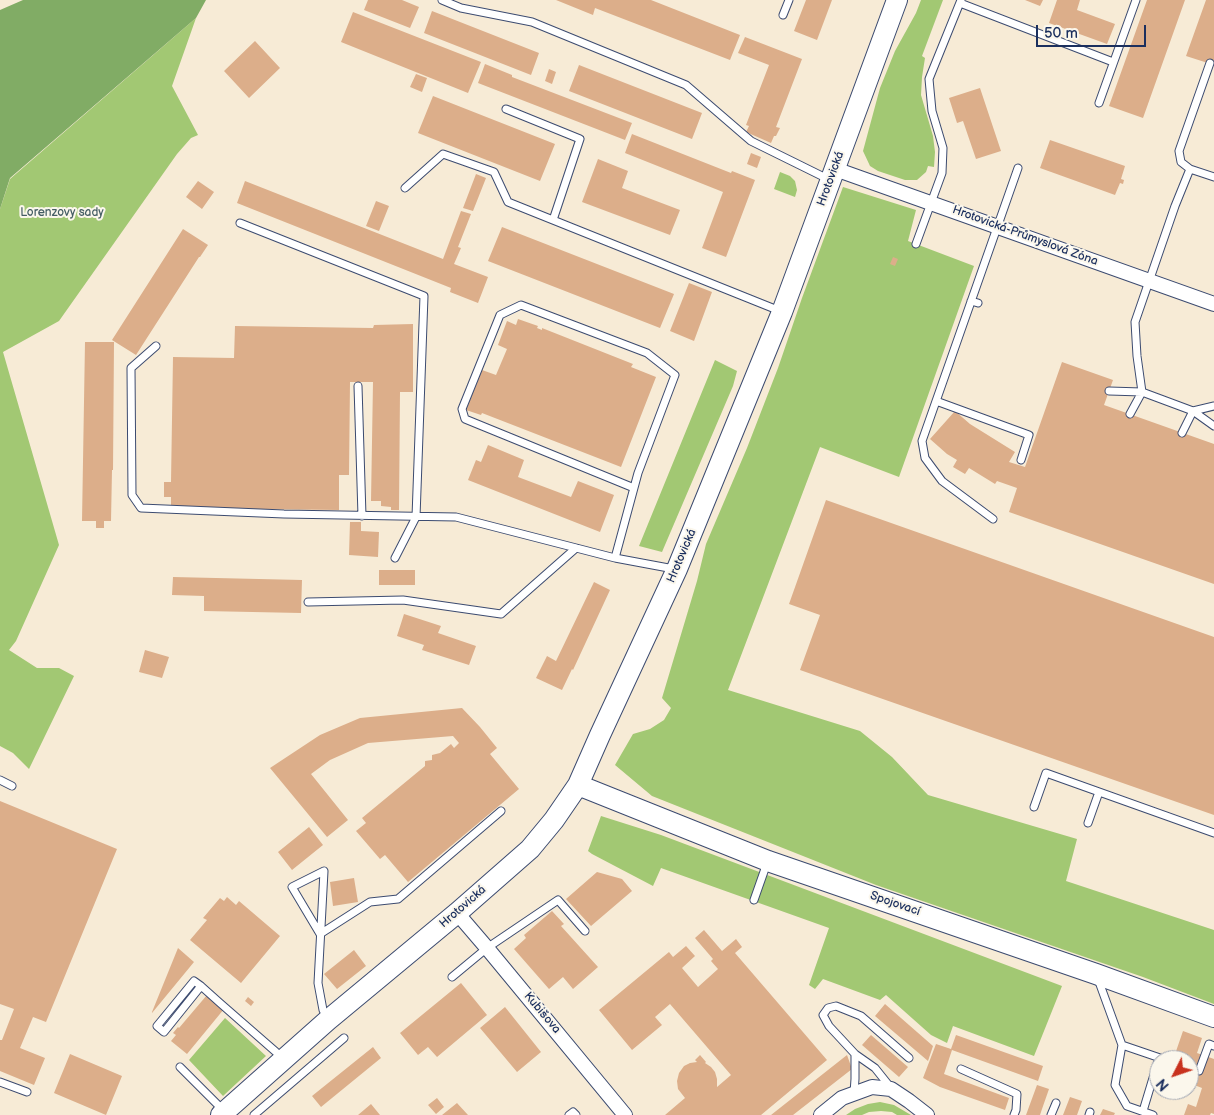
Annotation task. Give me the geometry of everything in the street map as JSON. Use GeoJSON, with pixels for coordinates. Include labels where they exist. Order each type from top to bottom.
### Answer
{"type":"FeatureCollection","features":[{"type":"Feature","properties":{"kind":"main road","name":"Hrotovická"},"geometry":{"type":"LineString","coordinates":[[224,1114],[328,1020],[530,850],[578,786],[677,569],[782,312],[897,0]]}},
{"type":"Feature","properties":{"kind":"main road","name":"Spojovací"},"geometry":{"type":"LineString","coordinates":[[578,786],[768,861],[1096,974],[1214,1017]]}},
{"type":"Feature","properties":{"kind":"street","name":"Hrotovická-Průmyslová Zóna"},"geometry":{"type":"LineString","coordinates":[[833,174],[931,203],[1214,304]]}},
{"type":"Feature","properties":{"kind":"street","name":"Kubišova"},"geometry":{"type":"LineString","coordinates":[[457,913],[625,1115]]}},
{"type":"Feature","properties":{"kind":"street"},"geometry":{"type":"LineString","coordinates":[[821,1115],[842,1098],[872,1087],[891,1089],[927,1115]]}},
{"type":"Feature","properties":{"kind":"lane"},"geometry":{"type":"LineString","coordinates":[[442,0],[461,8],[532,22],[686,85],[751,141],[833,174]]}},
{"type":"Feature","properties":{"kind":"lane"},"geometry":{"type":"LineString","coordinates":[[783,15],[789,0]]}},
{"type":"Feature","properties":{"kind":"lane"},"geometry":{"type":"LineString","coordinates":[[1099,103],[1136,0]]}},
{"type":"Feature","properties":{"kind":"lane"},"geometry":{"type":"LineString","coordinates":[[916,244],[942,173],[943,148],[932,110],[929,79],[961,2],[1113,62]]}},
{"type":"Feature","properties":{"kind":"lane"},"geometry":{"type":"LineString","coordinates":[[1210,63],[1179,151],[1180,162],[1190,169],[1214,177]]}},
{"type":"Feature","properties":{"kind":"lane"},"geometry":{"type":"LineString","coordinates":[[506,110],[580,139],[553,220]]}},
{"type":"Feature","properties":{"kind":"lane"},"geometry":{"type":"LineString","coordinates":[[405,188],[443,154],[494,172],[508,202],[782,312]]}},
{"type":"Feature","properties":{"kind":"lane"},"geometry":{"type":"LineString","coordinates":[[993,519],[942,480],[925,458],[922,441],[936,401],[946,382],[1018,168]]}},
{"type":"Feature","properties":{"kind":"lane"},"geometry":{"type":"LineString","coordinates":[[1130,414],[1142,392],[1135,322],[1175,206],[1190,169]]}},
{"type":"Feature","properties":{"kind":"lane"},"geometry":{"type":"LineString","coordinates":[[240,223],[424,296],[416,517],[395,558]]}},
{"type":"Feature","properties":{"kind":"lane"},"geometry":{"type":"LineString","coordinates":[[615,558],[634,488],[638,473],[675,375],[647,353],[521,305],[500,315],[462,409],[465,419],[634,488]]}},
{"type":"Feature","properties":{"kind":"lane"},"geometry":{"type":"LineString","coordinates":[[156,346],[131,368],[132,495],[141,508],[284,514],[456,517],[615,558],[677,569]]}},
{"type":"Feature","properties":{"kind":"lane"},"geometry":{"type":"LineString","coordinates":[[358,386],[362,516]]}},
{"type":"Feature","properties":{"kind":"lane"},"geometry":{"type":"LineString","coordinates":[[1109,391],[1142,392],[1193,411],[1214,426]]}},
{"type":"Feature","properties":{"kind":"lane"},"geometry":{"type":"LineString","coordinates":[[936,401],[1029,435],[1021,460]]}},
{"type":"Feature","properties":{"kind":"lane"},"geometry":{"type":"LineString","coordinates":[[1193,411],[1214,406]]}},
{"type":"Feature","properties":{"kind":"lane"},"geometry":{"type":"LineString","coordinates":[[1182,433],[1193,411]]}},
{"type":"Feature","properties":{"kind":"lane"},"geometry":{"type":"LineString","coordinates":[[308,602],[403,600],[501,614],[576,548]]}},
{"type":"Feature","properties":{"kind":"lane"},"geometry":{"type":"LineString","coordinates":[[1034,807],[1046,773],[1214,833]]}},
{"type":"Feature","properties":{"kind":"lane"},"geometry":{"type":"LineString","coordinates":[[0,780],[12,786]]}},
{"type":"Feature","properties":{"kind":"lane"},"geometry":{"type":"LineString","coordinates":[[1088,822],[1099,792]]}},
{"type":"Feature","properties":{"kind":"lane"},"geometry":{"type":"LineString","coordinates":[[320,934],[370,902],[398,899],[501,811]]}},
{"type":"Feature","properties":{"kind":"lane"},"geometry":{"type":"LineString","coordinates":[[754,900],[768,861]]}},
{"type":"Feature","properties":{"kind":"lane"},"geometry":{"type":"LineString","coordinates":[[320,934],[292,887],[324,871],[318,983],[323,1010],[328,1020]]}},
{"type":"Feature","properties":{"kind":"lane"},"geometry":{"type":"LineString","coordinates":[[452,978],[487,948],[558,900],[584,931]]}},
{"type":"Feature","properties":{"kind":"lane"},"geometry":{"type":"LineString","coordinates":[[1096,974],[1122,1045],[1115,1085],[1127,1106],[1153,1115]]}},
{"type":"Feature","properties":{"kind":"lane"},"geometry":{"type":"LineString","coordinates":[[164,1032],[157,1026],[194,980],[284,1058]]}},
{"type":"Feature","properties":{"kind":"lane"},"geometry":{"type":"LineString","coordinates":[[891,1089],[875,1068],[855,1054],[829,1026],[824,1015],[828,1008],[836,1006],[861,1016],[910,1058]]}},
{"type":"Feature","properties":{"kind":"lane"},"geometry":{"type":"LineString","coordinates":[[254,1115],[344,1038]]}},
{"type":"Feature","properties":{"kind":"lane"},"geometry":{"type":"LineString","coordinates":[[1199,1071],[1209,1044],[1214,1046]]}},
{"type":"Feature","properties":{"kind":"lane"},"geometry":{"type":"LineString","coordinates":[[1122,1045],[1149,1054]]}},
{"type":"Feature","properties":{"kind":"lane"},"geometry":{"type":"LineString","coordinates":[[854,1093],[855,1054]]}},
{"type":"Feature","properties":{"kind":"lane","name":"Hrotovická"},"geometry":{"type":"LineString","coordinates":[[180,1068],[224,1114]]}},
{"type":"Feature","properties":{"kind":"lane"},"geometry":{"type":"LineString","coordinates":[[960,1069],[1017,1094],[1014,1115]]}},
{"type":"Feature","properties":{"kind":"lane"},"geometry":{"type":"LineString","coordinates":[[0,1082],[27,1092]]}},
{"type":"Feature","properties":{"kind":"lane"},"geometry":{"type":"LineString","coordinates":[[1143,1111],[1149,1091]]}},
{"type":"Feature","properties":{"kind":"lane"},"geometry":{"type":"LineString","coordinates":[[1052,1115],[1056,1103]]}},
{"type":"Feature","properties":{"kind":"lane"},"geometry":{"type":"LineString","coordinates":[[569,1115],[573,1112],[576,1115]]}},
{"type":"Feature","properties":{"kind":"green space"},"geometry":{"type":"Polygon","coordinates":[[[23,0],[206,0],[196,18],[10,178],[0,209],[0,10],[23,0]]]}},
{"type":"Feature","properties":{"kind":"green space"},"geometry":{"type":"Polygon","coordinates":[[[921,0],[943,0],[922,56],[925,58],[921,95],[933,136],[934,167],[928,166],[926,172],[917,180],[905,180],[878,171],[870,166],[863,151],[880,88],[895,51],[921,0]]]}},
{"type":"Feature","properties":{"kind":"green space","name":"Lorenzovy sady"},"geometry":{"type":"Polygon","coordinates":[[[196,18],[172,86],[198,135],[191,138],[177,154],[59,321],[3,352],[59,545],[16,641],[9,650],[37,668],[59,668],[74,676],[29,769],[13,753],[0,746],[0,209],[10,179],[196,18]]]}},
{"type":"Feature","properties":{"kind":"green space"},"geometry":{"type":"Polygon","coordinates":[[[780,172],[790,176],[795,181],[797,190],[795,197],[774,189],[780,172]]]}},
{"type":"Feature","properties":{"kind":"green space"},"geometry":{"type":"Polygon","coordinates":[[[843,187],[916,210],[908,241],[974,266],[899,477],[820,447],[728,690],[860,731],[892,757],[928,795],[1077,839],[1066,881],[1214,930],[1214,1004],[1143,977],[876,885],[652,796],[615,765],[633,734],[650,729],[664,720],[671,708],[662,698],[697,581],[706,544],[747,448],[778,368],[843,187]]]}},
{"type":"Feature","properties":{"kind":"green space"},"geometry":{"type":"Polygon","coordinates":[[[715,360],[737,371],[733,386],[662,552],[639,546],[715,360]]]}},
{"type":"Feature","properties":{"kind":"green space"},"geometry":{"type":"Polygon","coordinates":[[[601,816],[661,835],[1062,986],[1034,1056],[953,1026],[947,1043],[931,1035],[886,995],[880,1000],[823,979],[815,989],[809,985],[829,928],[661,868],[653,886],[588,851],[601,816]]]}},
{"type":"Feature","properties":{"kind":"green space"},"geometry":{"type":"Polygon","coordinates":[[[225,1018],[266,1056],[223,1096],[189,1060],[225,1018]]]}},
{"type":"Feature","properties":{"kind":"green space"},"geometry":{"type":"Polygon","coordinates":[[[880,1102],[894,1105],[911,1115],[897,1115],[892,1112],[881,1111],[862,1115],[846,1115],[868,1104],[880,1102]]]}},
{"type":"Feature","properties":{"kind":"building"},"geometry":{"type":"Polygon","coordinates":[[[368,0],[402,0],[419,7],[410,28],[364,10],[368,0]]]}},
{"type":"Feature","properties":{"kind":"building"},"geometry":{"type":"Polygon","coordinates":[[[556,0],[651,0],[740,35],[730,60],[595,8],[593,15],[556,0]]]}},
{"type":"Feature","properties":{"kind":"building"},"geometry":{"type":"Polygon","coordinates":[[[806,0],[832,0],[817,40],[794,31],[806,0]]]}},
{"type":"Feature","properties":{"kind":"building"},"geometry":{"type":"Polygon","coordinates":[[[1025,0],[1043,0],[1040,6],[1025,0]]]}},
{"type":"Feature","properties":{"kind":"building"},"geometry":{"type":"Polygon","coordinates":[[[1057,0],[1080,0],[1077,10],[1115,24],[1107,44],[1049,23],[1057,0]]]}},
{"type":"Feature","properties":{"kind":"building"},"geometry":{"type":"Polygon","coordinates":[[[1147,0],[1185,0],[1143,118],[1109,106],[1147,0]]]}},
{"type":"Feature","properties":{"kind":"building"},"geometry":{"type":"Polygon","coordinates":[[[1206,0],[1214,0],[1214,65],[1186,56],[1206,0]]]}},
{"type":"Feature","properties":{"kind":"building"},"geometry":{"type":"Polygon","coordinates":[[[432,11],[539,53],[531,75],[424,33],[432,11]]]}},
{"type":"Feature","properties":{"kind":"building"},"geometry":{"type":"Polygon","coordinates":[[[353,12],[481,62],[468,93],[341,42],[353,12]]]}},
{"type":"Feature","properties":{"kind":"building"},"geometry":{"type":"Polygon","coordinates":[[[745,37],[802,59],[776,127],[780,128],[771,143],[746,132],[749,126],[746,125],[769,65],[738,53],[745,37]]]}},
{"type":"Feature","properties":{"kind":"building"},"geometry":{"type":"Polygon","coordinates":[[[255,41],[280,68],[249,98],[224,71],[255,41]]]}},
{"type":"Feature","properties":{"kind":"building"},"geometry":{"type":"Polygon","coordinates":[[[485,64],[512,75],[512,77],[632,123],[625,140],[478,83],[485,64]]]}},
{"type":"Feature","properties":{"kind":"building"},"geometry":{"type":"Polygon","coordinates":[[[579,65],[702,113],[692,139],[569,91],[579,65]]]}},
{"type":"Feature","properties":{"kind":"building"},"geometry":{"type":"Polygon","coordinates":[[[549,69],[556,72],[552,84],[545,81],[549,69]]]}},
{"type":"Feature","properties":{"kind":"building"},"geometry":{"type":"Polygon","coordinates":[[[416,74],[427,78],[422,92],[410,87],[416,74]]]}},
{"type":"Feature","properties":{"kind":"building"},"geometry":{"type":"Polygon","coordinates":[[[980,88],[1001,151],[976,159],[963,121],[957,123],[949,98],[980,88]]]}},
{"type":"Feature","properties":{"kind":"building"},"geometry":{"type":"Polygon","coordinates":[[[433,96],[555,144],[540,181],[418,133],[433,96]]]}},
{"type":"Feature","properties":{"kind":"building"},"geometry":{"type":"Polygon","coordinates":[[[632,134],[731,173],[732,171],[755,180],[726,257],[702,248],[723,192],[625,153],[632,134]]]}},
{"type":"Feature","properties":{"kind":"building"},"geometry":{"type":"Polygon","coordinates":[[[1050,140],[1125,166],[1121,179],[1124,180],[1123,184],[1120,183],[1115,195],[1040,168],[1050,140]]]}},
{"type":"Feature","properties":{"kind":"building"},"geometry":{"type":"Polygon","coordinates":[[[751,153],[761,157],[757,168],[747,164],[751,153]]]}},
{"type":"Feature","properties":{"kind":"building"},"geometry":{"type":"Polygon","coordinates":[[[598,159],[628,171],[622,188],[680,210],[670,235],[582,202],[598,159]]]}},
{"type":"Feature","properties":{"kind":"building"},"geometry":{"type":"Polygon","coordinates":[[[476,174],[486,178],[473,211],[463,208],[476,174]]]}},
{"type":"Feature","properties":{"kind":"building"},"geometry":{"type":"Polygon","coordinates":[[[198,181],[214,192],[202,209],[186,197],[198,181]]]}},
{"type":"Feature","properties":{"kind":"building"},"geometry":{"type":"Polygon","coordinates":[[[245,181],[443,259],[461,211],[471,214],[458,247],[461,248],[454,264],[488,277],[478,303],[450,292],[451,288],[237,203],[245,181]]]}},
{"type":"Feature","properties":{"kind":"building"},"geometry":{"type":"Polygon","coordinates":[[[376,201],[389,206],[379,231],[366,226],[376,201]]]}},
{"type":"Feature","properties":{"kind":"building"},"geometry":{"type":"Polygon","coordinates":[[[502,227],[674,294],[660,328],[488,261],[502,227]]]}},
{"type":"Feature","properties":{"kind":"building"},"geometry":{"type":"Polygon","coordinates":[[[183,229],[208,245],[136,355],[112,340],[183,229]]]}},
{"type":"Feature","properties":{"kind":"building"},"geometry":{"type":"Polygon","coordinates":[[[893,257],[898,259],[895,266],[890,264],[893,257]]]}},
{"type":"Feature","properties":{"kind":"building"},"geometry":{"type":"Polygon","coordinates":[[[689,283],[712,292],[694,341],[670,331],[689,283]]]}},
{"type":"Feature","properties":{"kind":"building"},"geometry":{"type":"Polygon","coordinates":[[[518,319],[633,364],[631,367],[656,377],[621,467],[482,413],[481,415],[466,410],[482,370],[496,375],[507,349],[498,345],[507,321],[516,325],[518,319]]]}},
{"type":"Feature","properties":{"kind":"building"},"geometry":{"type":"Polygon","coordinates":[[[413,324],[413,392],[400,392],[399,510],[391,510],[391,507],[381,506],[381,501],[371,501],[373,382],[350,382],[349,475],[339,475],[339,510],[171,508],[171,497],[164,497],[164,482],[171,482],[173,357],[234,358],[235,326],[373,328],[374,325],[413,324]]]}},
{"type":"Feature","properties":{"kind":"building"},"geometry":{"type":"Polygon","coordinates":[[[85,342],[114,342],[111,521],[104,521],[104,528],[96,528],[96,521],[82,521],[85,342]]]}},
{"type":"Feature","properties":{"kind":"building"},"geometry":{"type":"Polygon","coordinates":[[[1062,362],[1113,380],[1104,405],[1214,444],[1214,584],[1009,512],[1017,488],[997,481],[995,484],[969,468],[965,474],[953,467],[957,460],[930,439],[955,411],[970,424],[1015,452],[1009,462],[1025,467],[1062,362]]]}},
{"type":"Feature","properties":{"kind":"building"},"geometry":{"type":"Polygon","coordinates":[[[488,445],[524,460],[518,477],[571,497],[578,481],[614,495],[600,532],[468,480],[476,460],[481,462],[488,445]]]}},
{"type":"Feature","properties":{"kind":"building"},"geometry":{"type":"Polygon","coordinates":[[[826,500],[1214,637],[1214,815],[800,670],[820,615],[789,604],[826,500]]]}},
{"type":"Feature","properties":{"kind":"building"},"geometry":{"type":"Polygon","coordinates":[[[350,522],[361,522],[361,531],[379,532],[378,557],[349,555],[350,522]]]}},
{"type":"Feature","properties":{"kind":"building"},"geometry":{"type":"Polygon","coordinates":[[[379,570],[415,570],[415,585],[379,585],[379,570]]]}},
{"type":"Feature","properties":{"kind":"building"},"geometry":{"type":"Polygon","coordinates":[[[173,577],[302,580],[301,613],[204,611],[204,596],[172,595],[173,577]]]}},
{"type":"Feature","properties":{"kind":"building"},"geometry":{"type":"Polygon","coordinates":[[[594,582],[610,590],[562,690],[536,678],[547,656],[556,661],[594,582]]]}},
{"type":"Feature","properties":{"kind":"building"},"geometry":{"type":"Polygon","coordinates":[[[404,614],[441,626],[438,633],[476,646],[469,665],[422,650],[424,645],[397,636],[404,614]]]}},
{"type":"Feature","properties":{"kind":"building"},"geometry":{"type":"Polygon","coordinates":[[[145,650],[169,657],[162,678],[139,672],[145,650]]]}},
{"type":"Feature","properties":{"kind":"building"},"geometry":{"type":"Polygon","coordinates":[[[462,708],[497,748],[490,754],[519,789],[408,882],[385,855],[380,859],[356,831],[366,823],[362,818],[425,766],[425,761],[432,760],[432,755],[440,753],[451,744],[454,748],[459,743],[453,736],[368,743],[330,760],[311,774],[348,820],[327,837],[270,768],[320,735],[360,718],[462,708]]]}},
{"type":"Feature","properties":{"kind":"building"},"geometry":{"type":"Polygon","coordinates":[[[0,801],[117,849],[46,1022],[33,1017],[20,1048],[45,1058],[34,1085],[0,1071],[0,1040],[2,1040],[14,1009],[0,1004],[0,801]]]}},
{"type":"Feature","properties":{"kind":"building"},"geometry":{"type":"Polygon","coordinates":[[[309,827],[323,845],[292,870],[278,852],[309,827]]]}},
{"type":"Feature","properties":{"kind":"building"},"geometry":{"type":"Polygon","coordinates":[[[597,872],[622,879],[632,891],[591,926],[566,899],[597,872]]]}},
{"type":"Feature","properties":{"kind":"building"},"geometry":{"type":"Polygon","coordinates":[[[354,878],[358,902],[333,906],[330,882],[354,878]]]}},
{"type":"Feature","properties":{"kind":"building"},"geometry":{"type":"Polygon","coordinates":[[[227,897],[236,905],[239,901],[280,936],[241,983],[190,940],[207,920],[203,918],[220,898],[224,901],[227,897]]]}},
{"type":"Feature","properties":{"kind":"building"},"geometry":{"type":"Polygon","coordinates":[[[552,911],[564,924],[561,926],[598,967],[573,989],[563,977],[549,989],[514,949],[526,938],[524,935],[552,911]]]}},
{"type":"Feature","properties":{"kind":"building"},"geometry":{"type":"Polygon","coordinates":[[[704,930],[722,951],[736,939],[742,947],[735,953],[827,1060],[761,1115],[665,1115],[685,1098],[678,1089],[679,1073],[684,1066],[697,1062],[695,1060],[700,1055],[705,1063],[715,1072],[717,1087],[731,1075],[670,1004],[655,1017],[662,1025],[632,1050],[599,1010],[669,952],[673,957],[686,946],[695,956],[682,968],[698,987],[718,969],[711,961],[713,959],[695,938],[704,930]]]}},
{"type":"Feature","properties":{"kind":"building"},"geometry":{"type":"Polygon","coordinates":[[[178,948],[194,962],[152,1013],[152,1012],[178,948]]]}},
{"type":"Feature","properties":{"kind":"building"},"geometry":{"type":"Polygon","coordinates":[[[354,950],[366,966],[337,989],[324,974],[354,950]]]}},
{"type":"Feature","properties":{"kind":"building"},"geometry":{"type":"Polygon","coordinates":[[[461,983],[487,1015],[437,1057],[428,1047],[418,1055],[400,1033],[461,983]]]}},
{"type":"Feature","properties":{"kind":"building"},"geometry":{"type":"Polygon","coordinates":[[[207,995],[224,1009],[187,1054],[171,1041],[176,1035],[173,1033],[207,995]]]}},
{"type":"Feature","properties":{"kind":"building"},"geometry":{"type":"Polygon","coordinates":[[[248,997],[254,1002],[251,1006],[245,1001],[248,997]]]}},
{"type":"Feature","properties":{"kind":"building"},"geometry":{"type":"Polygon","coordinates":[[[885,1004],[933,1046],[928,1061],[875,1016],[885,1004]]]}},
{"type":"Feature","properties":{"kind":"building"},"geometry":{"type":"Polygon","coordinates":[[[505,1007],[541,1052],[517,1072],[480,1028],[505,1007]]]}},
{"type":"Feature","properties":{"kind":"building"},"geometry":{"type":"Polygon","coordinates":[[[1183,1031],[1202,1038],[1198,1050],[1176,1050],[1183,1031]]]}},
{"type":"Feature","properties":{"kind":"building"},"geometry":{"type":"Polygon","coordinates":[[[871,1035],[908,1067],[899,1077],[862,1045],[871,1035]]]}},
{"type":"Feature","properties":{"kind":"building"},"geometry":{"type":"Polygon","coordinates":[[[956,1035],[1043,1066],[1038,1081],[952,1050],[944,1074],[1009,1098],[1005,1110],[940,1087],[923,1078],[936,1044],[951,1049],[956,1035]]]}},
{"type":"Feature","properties":{"kind":"building"},"geometry":{"type":"Polygon","coordinates":[[[373,1047],[381,1058],[321,1107],[312,1096],[373,1047]]]}},
{"type":"Feature","properties":{"kind":"building"},"geometry":{"type":"Polygon","coordinates":[[[70,1054],[122,1076],[106,1115],[54,1093],[70,1054]]]}},
{"type":"Feature","properties":{"kind":"building"},"geometry":{"type":"Polygon","coordinates":[[[1199,1054],[1214,1059],[1214,1114],[1184,1115],[1188,1104],[1196,1107],[1202,1088],[1199,1087],[1199,1054]]]}},
{"type":"Feature","properties":{"kind":"building"},"geometry":{"type":"Polygon","coordinates":[[[847,1055],[852,1069],[793,1115],[771,1115],[847,1055]]]}},
{"type":"Feature","properties":{"kind":"building"},"geometry":{"type":"Polygon","coordinates":[[[1037,1085],[1049,1089],[1040,1115],[1026,1115],[1037,1085]]]}},
{"type":"Feature","properties":{"kind":"building"},"geometry":{"type":"Polygon","coordinates":[[[1070,1097],[1082,1101],[1077,1115],[1063,1115],[1070,1097]]]}},
{"type":"Feature","properties":{"kind":"building"},"geometry":{"type":"Polygon","coordinates":[[[437,1098],[444,1107],[436,1114],[428,1105],[437,1098]]]}},
{"type":"Feature","properties":{"kind":"building"},"geometry":{"type":"Polygon","coordinates":[[[457,1103],[468,1115],[442,1115],[457,1103]]]}},
{"type":"Feature","properties":{"kind":"building"},"geometry":{"type":"Polygon","coordinates":[[[371,1104],[380,1115],[358,1115],[371,1104]]]}},
{"type":"Feature","properties":{"kind":"building"},"geometry":{"type":"Polygon","coordinates":[[[1103,1109],[1115,1113],[1114,1115],[1100,1115],[1103,1109]]]}}]}
